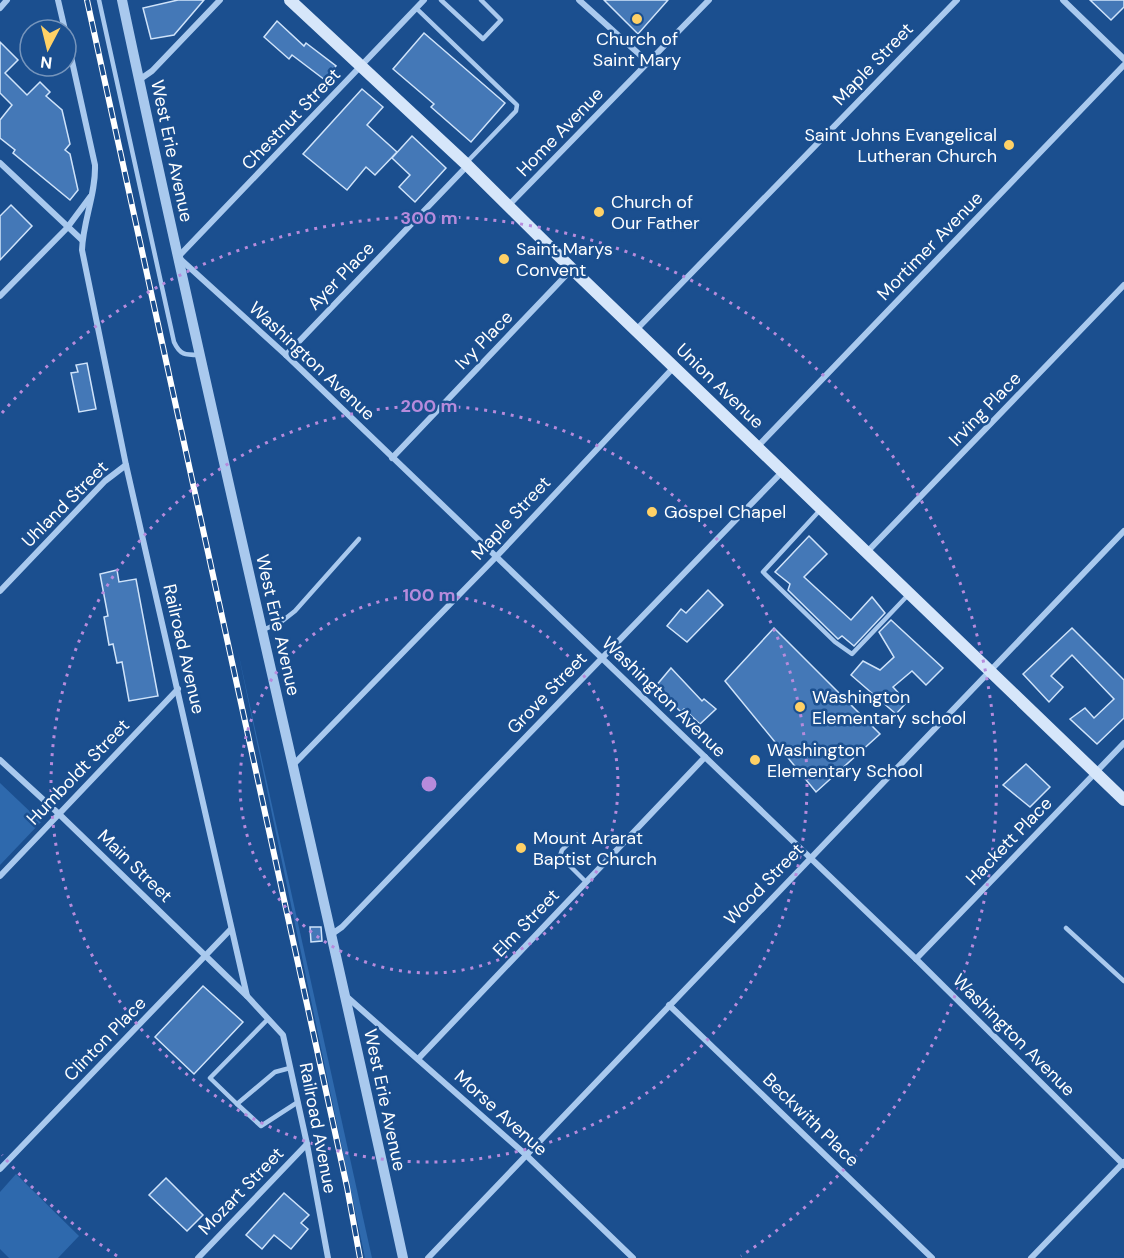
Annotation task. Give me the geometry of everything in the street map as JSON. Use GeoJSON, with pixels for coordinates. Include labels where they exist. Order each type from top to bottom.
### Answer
{"type":"FeatureCollection","features":[{"type":"Feature","properties":{"kind":"main road","name":"Union Avenue"},"geometry":{"type":"LineString","coordinates":[[291,0],[466,165],[1124,800]]}},
{"type":"Feature","properties":{"kind":"street"},"geometry":{"type":"LineString","coordinates":[[0,8],[7,0]]}},
{"type":"Feature","properties":{"kind":"street","name":"Railroad Avenue"},"geometry":{"type":"LineString","coordinates":[[58,0],[62,18]]}},
{"type":"Feature","properties":{"kind":"street","name":"West Erie Avenue"},"geometry":{"type":"LineString","coordinates":[[122,0],[199,355],[332,933],[403,1258]]}},
{"type":"Feature","properties":{"kind":"street"},"geometry":{"type":"LineString","coordinates":[[139,80],[152,72],[220,0]]}},
{"type":"Feature","properties":{"kind":"street","name":"Chestnut Street"},"geometry":{"type":"LineString","coordinates":[[178,257],[424,0]]}},
{"type":"Feature","properties":{"kind":"street"},"geometry":{"type":"LineString","coordinates":[[579,0],[649,63]]}},
{"type":"Feature","properties":{"kind":"street","name":"Home Avenue"},"geometry":{"type":"LineString","coordinates":[[508,207],[709,0]]}},
{"type":"Feature","properties":{"kind":"street","name":"Maple Street"},"geometry":{"type":"LineString","coordinates":[[636,331],[957,0]]}},
{"type":"Feature","properties":{"kind":"street"},"geometry":{"type":"LineString","coordinates":[[1063,0],[1124,59]]}},
{"type":"Feature","properties":{"kind":"street","name":"Mortimer Avenue"},"geometry":{"type":"LineString","coordinates":[[757,447],[1124,65]]}},
{"type":"Feature","properties":{"kind":"street","name":"Railroad Avenue"},"geometry":{"type":"LineString","coordinates":[[76,78],[95,165],[93,192],[85,217],[82,250],[126,465],[247,996],[283,1035],[307,1144],[328,1258]]}},
{"type":"Feature","properties":{"kind":"street"},"geometry":{"type":"LineString","coordinates":[[0,163],[82,240]]}},
{"type":"Feature","properties":{"kind":"street","name":"Ayer Place"},"geometry":{"type":"LineString","coordinates":[[286,355],[466,165]]}},
{"type":"Feature","properties":{"kind":"street"},"geometry":{"type":"LineString","coordinates":[[0,296],[67,228],[93,192]]}},
{"type":"Feature","properties":{"kind":"street","name":"Washington Avenue"},"geometry":{"type":"LineString","coordinates":[[178,257],[286,355],[916,959],[1124,1163]]}},
{"type":"Feature","properties":{"kind":"street","name":"Ivy Place"},"geometry":{"type":"LineString","coordinates":[[392,458],[572,269]]}},
{"type":"Feature","properties":{"kind":"street","name":"Irving Place"},"geometry":{"type":"LineString","coordinates":[[867,553],[1124,285]]}},
{"type":"Feature","properties":{"kind":"street","name":"Maple Street"},"geometry":{"type":"LineString","coordinates":[[293,765],[496,557],[674,367]]}},
{"type":"Feature","properties":{"kind":"street","name":"Uhland Street"},"geometry":{"type":"LineString","coordinates":[[0,591],[105,481],[126,465]]}},
{"type":"Feature","properties":{"kind":"street","name":"Grove Street"},"geometry":{"type":"LineString","coordinates":[[332,933],[342,927],[782,472]]}},
{"type":"Feature","properties":{"kind":"street","name":"Wood Street"},"geometry":{"type":"LineString","coordinates":[[428,1258],[525,1154],[991,672],[1124,531]]}},
{"type":"Feature","properties":{"kind":"street","name":"Humboldt Street"},"geometry":{"type":"LineString","coordinates":[[0,876],[178,689]]}},
{"type":"Feature","properties":{"kind":"street","name":"Hackett Place"},"geometry":{"type":"LineString","coordinates":[[916,959],[1124,743]]}},
{"type":"Feature","properties":{"kind":"street","name":"Elm Street"},"geometry":{"type":"LineString","coordinates":[[418,1059],[705,757]]}},
{"type":"Feature","properties":{"kind":"street","name":"Main Street"},"geometry":{"type":"LineString","coordinates":[[0,760],[247,996]]}},
{"type":"Feature","properties":{"kind":"street","name":"Clinton Place"},"geometry":{"type":"LineString","coordinates":[[0,1169],[231,928]]}},
{"type":"Feature","properties":{"kind":"street","name":"Morse Avenue"},"geometry":{"type":"LineString","coordinates":[[346,995],[525,1154],[633,1258]]}},
{"type":"Feature","properties":{"kind":"street","name":"Beckwith Place"},"geometry":{"type":"LineString","coordinates":[[669,1005],[932,1258]]}},
{"type":"Feature","properties":{"kind":"street","name":"Mozart Street"},"geometry":{"type":"LineString","coordinates":[[198,1258],[307,1144]]}},
{"type":"Feature","properties":{"kind":"street"},"geometry":{"type":"LineString","coordinates":[[1031,1258],[1124,1163]]}},
{"type":"Feature","properties":{"kind":"lane"},"geometry":{"type":"LineString","coordinates":[[99,0],[174,342],[178,351],[185,355],[199,355]]}},
{"type":"Feature","properties":{"kind":"lane"},"geometry":{"type":"LineString","coordinates":[[441,0],[483,39],[501,20],[481,0]]}},
{"type":"Feature","properties":{"kind":"lane"},"geometry":{"type":"LineString","coordinates":[[417,8],[517,105],[516,111],[466,165]]}},
{"type":"Feature","properties":{"kind":"lane"},"geometry":{"type":"LineString","coordinates":[[821,509],[763,572],[835,642],[852,654],[909,594]]}},
{"type":"Feature","properties":{"kind":"lane"},"geometry":{"type":"LineString","coordinates":[[262,630],[281,622],[294,611],[360,539]]}},
{"type":"Feature","properties":{"kind":"lane"},"geometry":{"type":"LineString","coordinates":[[577,835],[562,850],[560,856],[586,882]]}},
{"type":"Feature","properties":{"kind":"lane"},"geometry":{"type":"LineString","coordinates":[[1066,928],[1124,981]]}},
{"type":"Feature","properties":{"kind":"lane"},"geometry":{"type":"LineString","coordinates":[[268,1019],[210,1078],[261,1126],[298,1102]]}},
{"type":"Feature","properties":{"kind":"lane"},"geometry":{"type":"LineString","coordinates":[[237,1104],[275,1072],[290,1068]]}},
{"type":"Feature","properties":{"kind":"shaded area"},"geometry":{"type":"Polygon","coordinates":[[[237,647],[372,1258],[365,1258],[237,647]]]}},
{"type":"Feature","properties":{"kind":"shaded area"},"geometry":{"type":"Polygon","coordinates":[[[0,783],[41,822],[0,865],[0,783]]]}},
{"type":"Feature","properties":{"kind":"shaded area"},"geometry":{"type":"Polygon","coordinates":[[[16,1174],[79,1236],[58,1258],[9,1258],[0,1249],[0,1192],[16,1174]]]}},
{"type":"Feature","properties":{"kind":"building"},"geometry":{"type":"Polygon","coordinates":[[[178,0],[204,0],[174,35],[151,39],[143,8],[178,0]]]}},
{"type":"Feature","properties":{"kind":"building","name":"Church of Saint Mary"},"geometry":{"type":"Polygon","coordinates":[[[604,0],[668,0],[638,34],[604,0]]]}},
{"type":"Feature","properties":{"kind":"building"},"geometry":{"type":"Polygon","coordinates":[[[1090,0],[1124,0],[1124,7],[1111,20],[1090,0]]]}},
{"type":"Feature","properties":{"kind":"building"},"geometry":{"type":"Polygon","coordinates":[[[277,21],[304,46],[306,43],[336,66],[325,80],[292,55],[289,59],[264,37],[277,21]]]}},
{"type":"Feature","properties":{"kind":"building"},"geometry":{"type":"Polygon","coordinates":[[[424,33],[505,103],[471,142],[431,107],[434,104],[393,69],[424,33]]]}},
{"type":"Feature","properties":{"kind":"building"},"geometry":{"type":"Polygon","coordinates":[[[0,42],[18,60],[5,73],[27,95],[40,82],[50,92],[46,96],[62,110],[70,144],[65,150],[70,154],[78,190],[70,200],[13,153],[15,150],[0,138],[0,120],[12,105],[0,93],[0,42]]]}},
{"type":"Feature","properties":{"kind":"building"},"geometry":{"type":"Polygon","coordinates":[[[362,89],[383,107],[367,125],[397,152],[375,175],[366,167],[347,190],[303,154],[362,89]]]}},
{"type":"Feature","properties":{"kind":"building"},"geometry":{"type":"Polygon","coordinates":[[[412,136],[446,168],[415,202],[399,187],[410,175],[392,158],[412,136]]]}},
{"type":"Feature","properties":{"kind":"building"},"geometry":{"type":"Polygon","coordinates":[[[11,205],[32,226],[0,260],[0,216],[11,205]]]}},
{"type":"Feature","properties":{"kind":"building"},"geometry":{"type":"Polygon","coordinates":[[[87,363],[96,409],[79,412],[71,373],[78,372],[76,365],[87,363]]]}},
{"type":"Feature","properties":{"kind":"building"},"geometry":{"type":"Polygon","coordinates":[[[809,536],[827,554],[804,577],[851,620],[872,597],[885,613],[854,646],[842,636],[838,639],[788,590],[790,584],[775,572],[809,536]]]}},
{"type":"Feature","properties":{"kind":"building"},"geometry":{"type":"Polygon","coordinates":[[[117,570],[119,582],[136,579],[158,696],[129,701],[122,662],[117,663],[113,644],[109,645],[104,617],[108,616],[100,574],[117,570]]]}},
{"type":"Feature","properties":{"kind":"building"},"geometry":{"type":"Polygon","coordinates":[[[708,590],[723,605],[687,642],[667,626],[681,609],[686,613],[708,590]]]}},
{"type":"Feature","properties":{"kind":"building"},"geometry":{"type":"Polygon","coordinates":[[[891,620],[943,668],[926,685],[912,671],[893,687],[907,702],[896,714],[851,675],[863,661],[880,670],[894,657],[879,632],[891,620]]]}},
{"type":"Feature","properties":{"kind":"building","name":"Washington Elementary school"},"geometry":{"type":"Polygon","coordinates":[[[774,628],[880,734],[816,792],[725,681],[774,628]]]}},
{"type":"Feature","properties":{"kind":"building"},"geometry":{"type":"Polygon","coordinates":[[[1072,628],[1124,680],[1124,718],[1097,744],[1070,719],[1085,708],[1094,718],[1114,699],[1072,655],[1051,676],[1063,687],[1049,702],[1023,674],[1072,628]]]}},
{"type":"Feature","properties":{"kind":"building"},"geometry":{"type":"Polygon","coordinates":[[[671,668],[702,701],[704,699],[716,709],[700,724],[684,709],[681,712],[655,687],[671,668]]]}},
{"type":"Feature","properties":{"kind":"building"},"geometry":{"type":"Polygon","coordinates":[[[1026,764],[1050,787],[1030,807],[1003,785],[1026,764]]]}},
{"type":"Feature","properties":{"kind":"building"},"geometry":{"type":"Polygon","coordinates":[[[310,927],[321,927],[322,941],[311,942],[310,927]]]}},
{"type":"Feature","properties":{"kind":"building"},"geometry":{"type":"Polygon","coordinates":[[[203,986],[243,1022],[194,1074],[155,1037],[203,986]]]}},
{"type":"Feature","properties":{"kind":"building"},"geometry":{"type":"Polygon","coordinates":[[[166,1178],[203,1215],[187,1231],[149,1195],[166,1178]]]}},
{"type":"Feature","properties":{"kind":"building"},"geometry":{"type":"Polygon","coordinates":[[[284,1193],[309,1215],[301,1223],[308,1229],[291,1249],[274,1235],[262,1249],[246,1235],[284,1193]]]}},
{"type":"Feature","properties":{"kind":"railway"},"geometry":{"type":"LineString","coordinates":[[87,0],[347,1187],[360,1258]]}},
{"type":"Feature","properties":{"kind":"place","name":"Church of Saint Mary"},"geometry":{"type":"Point","coordinates":[637,19]}},
{"type":"Feature","properties":{"kind":"place","name":"Saint Johns Evangelical Lutheran Church"},"geometry":{"type":"Point","coordinates":[1009,145]}},
{"type":"Feature","properties":{"kind":"place","name":"Church of Our Father"},"geometry":{"type":"Point","coordinates":[599,212]}},
{"type":"Feature","properties":{"kind":"place","name":"Saint Marys Convent"},"geometry":{"type":"Point","coordinates":[504,259]}},
{"type":"Feature","properties":{"kind":"place","name":"Gospel Chapel"},"geometry":{"type":"Point","coordinates":[652,512]}},
{"type":"Feature","properties":{"kind":"place","name":"Washington Elementary school"},"geometry":{"type":"Point","coordinates":[800,707]}},
{"type":"Feature","properties":{"kind":"place","name":"Washington Elementary School"},"geometry":{"type":"Point","coordinates":[755,760]}},
{"type":"Feature","properties":{"kind":"place","name":"Mount Ararat Baptist Church"},"geometry":{"type":"Point","coordinates":[521,848]}}]}
